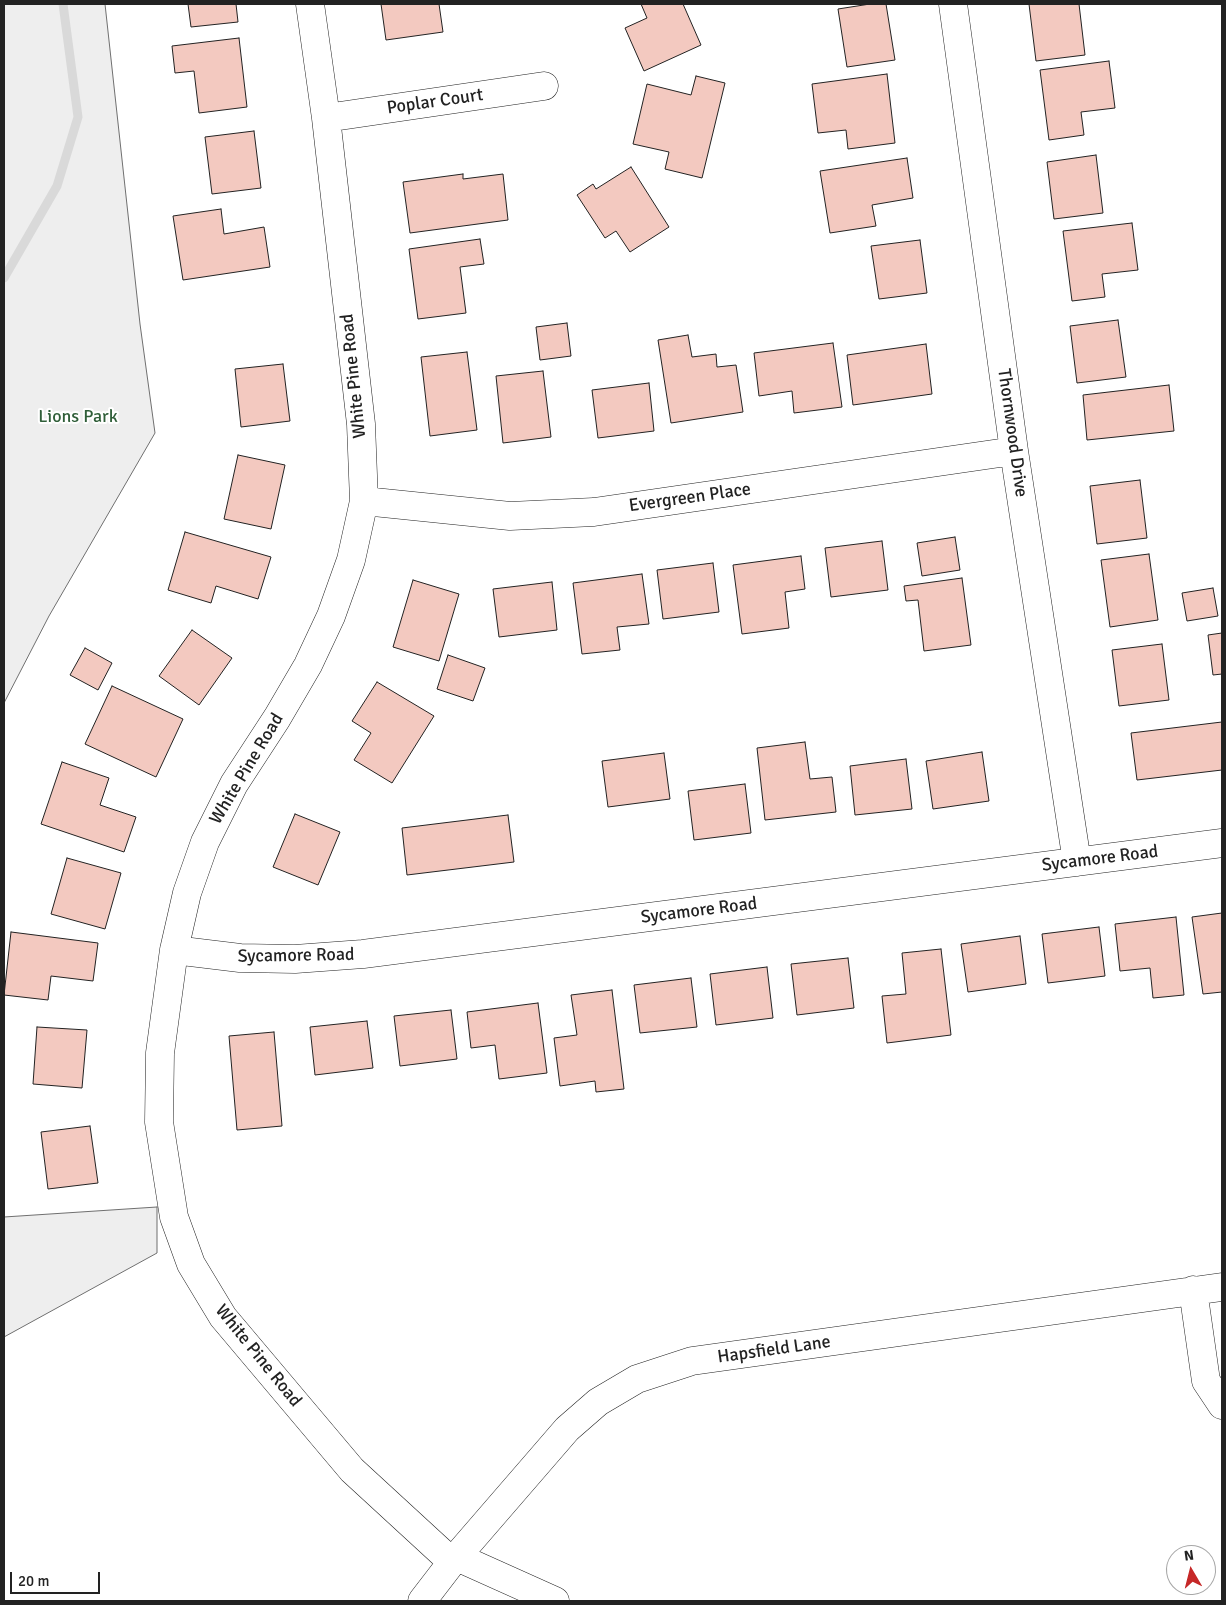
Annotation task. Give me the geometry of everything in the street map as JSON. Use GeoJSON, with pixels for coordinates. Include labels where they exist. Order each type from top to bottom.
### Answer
{"type":"FeatureCollection","features":[{"type":"Feature","properties":{"kind":"street","name":"White Pine Road"},"geometry":{"type":"LineString","coordinates":[[310,4],[326,118],[361,424],[364,501],[351,560],[331,616],[308,665],[277,718],[234,784],[205,842],[187,894],[174,950],[160,1053],[159,1122],[174,1217],[191,1264],[223,1318],[352,1470],[455,1560],[555,1601]]}},
{"type":"Feature","properties":{"kind":"street","name":"Thornwood Drive"},"geometry":{"type":"LineString","coordinates":[[953,4],[1014,451],[1077,862]]}},
{"type":"Feature","properties":{"kind":"street","name":"Poplar Court"},"geometry":{"type":"LineString","coordinates":[[326,118],[544,86]]}},
{"type":"Feature","properties":{"kind":"street","name":"Evergreen Place"},"geometry":{"type":"LineString","coordinates":[[364,501],[510,516],[594,512],[1014,451]]}},
{"type":"Feature","properties":{"kind":"street","name":"Sycamore Road"},"geometry":{"type":"LineString","coordinates":[[174,950],[240,958],[295,958],[363,954],[1222,844]]}},
{"type":"Feature","properties":{"kind":"street","name":"Hapsfield Lane"},"geometry":{"type":"LineString","coordinates":[[422,1601],[567,1428],[598,1402],[637,1379],[692,1361],[1222,1287]]}},
{"type":"Feature","properties":{"kind":"street"},"geometry":{"type":"LineString","coordinates":[[1193,1290],[1206,1381],[1222,1405]]}},
{"type":"Feature","properties":{"kind":"green space","name":"Lions Park"},"geometry":{"type":"Polygon","coordinates":[[[4,4],[105,4],[140,324],[155,433],[49,616],[4,703],[4,4]]]}},
{"type":"Feature","properties":{"kind":"green space"},"geometry":{"type":"Polygon","coordinates":[[[157,1207],[157,1253],[4,1337],[4,1217],[157,1207]]]}},
{"type":"Feature","properties":{"kind":"building"},"geometry":{"type":"Polygon","coordinates":[[[188,4],[236,4],[238,22],[191,27],[188,4]]]}},
{"type":"Feature","properties":{"kind":"building"},"geometry":{"type":"Polygon","coordinates":[[[381,4],[439,4],[443,32],[386,40],[381,4]]]}},
{"type":"Feature","properties":{"kind":"building"},"geometry":{"type":"Polygon","coordinates":[[[641,4],[683,4],[701,45],[644,71],[625,28],[647,18],[641,4]]]}},
{"type":"Feature","properties":{"kind":"building"},"geometry":{"type":"Polygon","coordinates":[[[870,4],[886,4],[895,60],[847,67],[838,9],[870,4]]]}},
{"type":"Feature","properties":{"kind":"building"},"geometry":{"type":"Polygon","coordinates":[[[1029,4],[1079,4],[1085,55],[1036,61],[1029,4]]]}},
{"type":"Feature","properties":{"kind":"building"},"geometry":{"type":"Polygon","coordinates":[[[239,38],[247,107],[199,113],[194,71],[175,73],[172,46],[239,38]]]}},
{"type":"Feature","properties":{"kind":"building"},"geometry":{"type":"Polygon","coordinates":[[[1109,61],[1115,108],[1081,112],[1084,135],[1049,140],[1040,70],[1109,61]]]}},
{"type":"Feature","properties":{"kind":"building"},"geometry":{"type":"Polygon","coordinates":[[[887,74],[895,143],[848,149],[846,130],[818,133],[812,84],[887,74]]]}},
{"type":"Feature","properties":{"kind":"building"},"geometry":{"type":"Polygon","coordinates":[[[696,76],[725,83],[702,178],[665,169],[669,152],[633,144],[647,84],[691,95],[696,76]]]}},
{"type":"Feature","properties":{"kind":"building"},"geometry":{"type":"Polygon","coordinates":[[[254,131],[261,188],[212,194],[205,137],[254,131]]]}},
{"type":"Feature","properties":{"kind":"building"},"geometry":{"type":"Polygon","coordinates":[[[1096,155],[1103,213],[1054,219],[1047,162],[1096,155]]]}},
{"type":"Feature","properties":{"kind":"building"},"geometry":{"type":"Polygon","coordinates":[[[907,158],[913,198],[872,205],[876,226],[830,233],[820,171],[907,158]]]}},
{"type":"Feature","properties":{"kind":"building"},"geometry":{"type":"Polygon","coordinates":[[[631,167],[669,227],[630,252],[616,231],[605,238],[577,195],[593,184],[596,189],[631,167]]]}},
{"type":"Feature","properties":{"kind":"building"},"geometry":{"type":"Polygon","coordinates":[[[463,174],[463,179],[503,174],[508,220],[410,233],[403,182],[463,174]]]}},
{"type":"Feature","properties":{"kind":"building"},"geometry":{"type":"Polygon","coordinates":[[[221,209],[224,234],[264,227],[270,267],[183,280],[173,216],[221,209]]]}},
{"type":"Feature","properties":{"kind":"building"},"geometry":{"type":"Polygon","coordinates":[[[1132,223],[1138,270],[1102,274],[1105,297],[1072,301],[1063,231],[1132,223]]]}},
{"type":"Feature","properties":{"kind":"building"},"geometry":{"type":"Polygon","coordinates":[[[480,239],[484,264],[460,267],[466,313],[418,319],[409,249],[480,239]]]}},
{"type":"Feature","properties":{"kind":"building"},"geometry":{"type":"Polygon","coordinates":[[[920,240],[927,293],[879,299],[871,246],[920,240]]]}},
{"type":"Feature","properties":{"kind":"building"},"geometry":{"type":"Polygon","coordinates":[[[1118,320],[1126,377],[1077,383],[1070,326],[1118,320]]]}},
{"type":"Feature","properties":{"kind":"building"},"geometry":{"type":"Polygon","coordinates":[[[567,323],[571,356],[540,360],[536,327],[567,323]]]}},
{"type":"Feature","properties":{"kind":"building"},"geometry":{"type":"Polygon","coordinates":[[[688,335],[692,357],[716,354],[717,367],[736,365],[743,412],[671,423],[658,340],[688,335]]]}},
{"type":"Feature","properties":{"kind":"building"},"geometry":{"type":"Polygon","coordinates":[[[833,343],[842,407],[794,413],[792,391],[759,396],[754,353],[833,343]]]}},
{"type":"Feature","properties":{"kind":"building"},"geometry":{"type":"Polygon","coordinates":[[[926,344],[932,394],[853,405],[847,355],[926,344]]]}},
{"type":"Feature","properties":{"kind":"building"},"geometry":{"type":"Polygon","coordinates":[[[467,352],[477,430],[430,436],[421,357],[467,352]]]}},
{"type":"Feature","properties":{"kind":"building"},"geometry":{"type":"Polygon","coordinates":[[[283,364],[290,421],[241,427],[235,369],[283,364]]]}},
{"type":"Feature","properties":{"kind":"building"},"geometry":{"type":"Polygon","coordinates":[[[543,371],[551,437],[503,443],[496,376],[543,371]]]}},
{"type":"Feature","properties":{"kind":"building"},"geometry":{"type":"Polygon","coordinates":[[[649,383],[654,431],[598,438],[592,390],[649,383]]]}},
{"type":"Feature","properties":{"kind":"building"},"geometry":{"type":"Polygon","coordinates":[[[1169,385],[1174,431],[1087,440],[1083,395],[1169,385]]]}},
{"type":"Feature","properties":{"kind":"building"},"geometry":{"type":"Polygon","coordinates":[[[238,455],[285,465],[271,529],[224,519],[238,455]]]}},
{"type":"Feature","properties":{"kind":"building"},"geometry":{"type":"Polygon","coordinates":[[[1140,480],[1147,538],[1097,544],[1090,486],[1140,480]]]}},
{"type":"Feature","properties":{"kind":"building"},"geometry":{"type":"Polygon","coordinates":[[[185,532],[271,557],[258,599],[216,586],[211,603],[168,590],[185,532]]]}},
{"type":"Feature","properties":{"kind":"building"},"geometry":{"type":"Polygon","coordinates":[[[955,537],[960,570],[922,576],[917,543],[955,537]]]}},
{"type":"Feature","properties":{"kind":"building"},"geometry":{"type":"Polygon","coordinates":[[[882,541],[888,590],[831,597],[825,548],[882,541]]]}},
{"type":"Feature","properties":{"kind":"building"},"geometry":{"type":"Polygon","coordinates":[[[1149,554],[1158,620],[1110,627],[1101,560],[1149,554]]]}},
{"type":"Feature","properties":{"kind":"building"},"geometry":{"type":"Polygon","coordinates":[[[801,556],[805,589],[785,592],[789,628],[742,634],[733,565],[801,556]]]}},
{"type":"Feature","properties":{"kind":"building"},"geometry":{"type":"Polygon","coordinates":[[[713,563],[719,612],[663,619],[657,570],[713,563]]]}},
{"type":"Feature","properties":{"kind":"building"},"geometry":{"type":"Polygon","coordinates":[[[642,574],[649,624],[617,627],[620,650],[582,654],[573,583],[642,574]]]}},
{"type":"Feature","properties":{"kind":"building"},"geometry":{"type":"Polygon","coordinates":[[[962,578],[971,645],[924,651],[918,600],[906,601],[904,586],[962,578]]]}},
{"type":"Feature","properties":{"kind":"building"},"geometry":{"type":"Polygon","coordinates":[[[413,580],[459,594],[439,661],[393,647],[413,580]]]}},
{"type":"Feature","properties":{"kind":"building"},"geometry":{"type":"Polygon","coordinates":[[[552,582],[557,630],[499,637],[493,589],[552,582]]]}},
{"type":"Feature","properties":{"kind":"building"},"geometry":{"type":"Polygon","coordinates":[[[1213,588],[1218,616],[1187,621],[1182,593],[1213,588]]]}},
{"type":"Feature","properties":{"kind":"building"},"geometry":{"type":"Polygon","coordinates":[[[192,630],[232,658],[199,705],[159,676],[192,630]]]}},
{"type":"Feature","properties":{"kind":"building"},"geometry":{"type":"Polygon","coordinates":[[[1222,633],[1222,674],[1213,675],[1208,635],[1222,633]]]}},
{"type":"Feature","properties":{"kind":"building"},"geometry":{"type":"Polygon","coordinates":[[[1162,644],[1169,700],[1119,706],[1112,650],[1162,644]]]}},
{"type":"Feature","properties":{"kind":"building"},"geometry":{"type":"Polygon","coordinates":[[[85,648],[112,663],[98,690],[70,675],[85,648]]]}},
{"type":"Feature","properties":{"kind":"building"},"geometry":{"type":"Polygon","coordinates":[[[448,655],[485,668],[473,701],[437,689],[448,655]]]}},
{"type":"Feature","properties":{"kind":"building"},"geometry":{"type":"Polygon","coordinates":[[[377,682],[434,716],[392,783],[354,760],[371,733],[352,721],[377,682]]]}},
{"type":"Feature","properties":{"kind":"building"},"geometry":{"type":"Polygon","coordinates":[[[112,686],[183,719],[156,777],[85,744],[112,686]]]}},
{"type":"Feature","properties":{"kind":"building"},"geometry":{"type":"Polygon","coordinates":[[[1222,722],[1222,770],[1137,780],[1131,733],[1222,722]]]}},
{"type":"Feature","properties":{"kind":"building"},"geometry":{"type":"Polygon","coordinates":[[[805,742],[810,779],[832,777],[836,812],[765,820],[757,748],[805,742]]]}},
{"type":"Feature","properties":{"kind":"building"},"geometry":{"type":"Polygon","coordinates":[[[982,752],[989,801],[933,809],[926,761],[982,752]]]}},
{"type":"Feature","properties":{"kind":"building"},"geometry":{"type":"Polygon","coordinates":[[[664,753],[670,799],[608,807],[602,761],[664,753]]]}},
{"type":"Feature","properties":{"kind":"building"},"geometry":{"type":"Polygon","coordinates":[[[906,759],[912,809],[855,815],[850,766],[906,759]]]}},
{"type":"Feature","properties":{"kind":"building"},"geometry":{"type":"Polygon","coordinates":[[[62,762],[109,778],[100,805],[136,817],[124,852],[41,824],[62,762]]]}},
{"type":"Feature","properties":{"kind":"building"},"geometry":{"type":"Polygon","coordinates":[[[745,784],[751,833],[694,840],[688,791],[745,784]]]}},
{"type":"Feature","properties":{"kind":"building"},"geometry":{"type":"Polygon","coordinates":[[[295,814],[340,832],[318,885],[273,867],[295,814]]]}},
{"type":"Feature","properties":{"kind":"building"},"geometry":{"type":"Polygon","coordinates":[[[508,815],[514,862],[407,875],[402,828],[508,815]]]}},
{"type":"Feature","properties":{"kind":"building"},"geometry":{"type":"Polygon","coordinates":[[[67,858],[121,873],[105,929],[51,914],[67,858]]]}},
{"type":"Feature","properties":{"kind":"building"},"geometry":{"type":"Polygon","coordinates":[[[1222,913],[1222,992],[1203,994],[1192,917],[1222,913]]]}},
{"type":"Feature","properties":{"kind":"building"},"geometry":{"type":"Polygon","coordinates":[[[1176,917],[1184,995],[1153,998],[1150,968],[1120,971],[1115,924],[1176,917]]]}},
{"type":"Feature","properties":{"kind":"building"},"geometry":{"type":"Polygon","coordinates":[[[1099,927],[1105,976],[1048,983],[1042,934],[1099,927]]]}},
{"type":"Feature","properties":{"kind":"building"},"geometry":{"type":"Polygon","coordinates":[[[11,932],[98,943],[93,981],[51,976],[48,1000],[4,995],[11,932]]]}},
{"type":"Feature","properties":{"kind":"building"},"geometry":{"type":"Polygon","coordinates":[[[1020,936],[1026,984],[968,992],[961,944],[1020,936]]]}},
{"type":"Feature","properties":{"kind":"building"},"geometry":{"type":"Polygon","coordinates":[[[941,949],[951,1035],[887,1043],[882,996],[906,994],[902,953],[941,949]]]}},
{"type":"Feature","properties":{"kind":"building"},"geometry":{"type":"Polygon","coordinates":[[[848,958],[854,1008],[797,1015],[791,964],[848,958]]]}},
{"type":"Feature","properties":{"kind":"building"},"geometry":{"type":"Polygon","coordinates":[[[767,967],[773,1018],[716,1025],[710,974],[767,967]]]}},
{"type":"Feature","properties":{"kind":"building"},"geometry":{"type":"Polygon","coordinates":[[[691,978],[697,1027],[640,1033],[634,985],[691,978]]]}},
{"type":"Feature","properties":{"kind":"building"},"geometry":{"type":"Polygon","coordinates":[[[612,990],[624,1089],[596,1092],[595,1081],[560,1086],[554,1038],[577,1035],[571,995],[612,990]]]}},
{"type":"Feature","properties":{"kind":"building"},"geometry":{"type":"Polygon","coordinates":[[[538,1003],[547,1073],[499,1079],[495,1045],[471,1048],[467,1012],[538,1003]]]}},
{"type":"Feature","properties":{"kind":"building"},"geometry":{"type":"Polygon","coordinates":[[[451,1010],[457,1059],[400,1066],[394,1016],[451,1010]]]}},
{"type":"Feature","properties":{"kind":"building"},"geometry":{"type":"Polygon","coordinates":[[[367,1021],[373,1068],[315,1075],[310,1027],[367,1021]]]}},
{"type":"Feature","properties":{"kind":"building"},"geometry":{"type":"Polygon","coordinates":[[[37,1027],[87,1030],[82,1088],[33,1084],[37,1027]]]}},
{"type":"Feature","properties":{"kind":"building"},"geometry":{"type":"Polygon","coordinates":[[[274,1032],[282,1126],[237,1130],[229,1036],[274,1032]]]}},
{"type":"Feature","properties":{"kind":"building"},"geometry":{"type":"Polygon","coordinates":[[[90,1126],[98,1183],[48,1189],[41,1132],[90,1126]]]}},
{"type":"Feature","properties":{"kind":"waterway"},"geometry":{"type":"LineString","coordinates":[[4,278],[57,186],[78,117],[63,4]]}}]}
